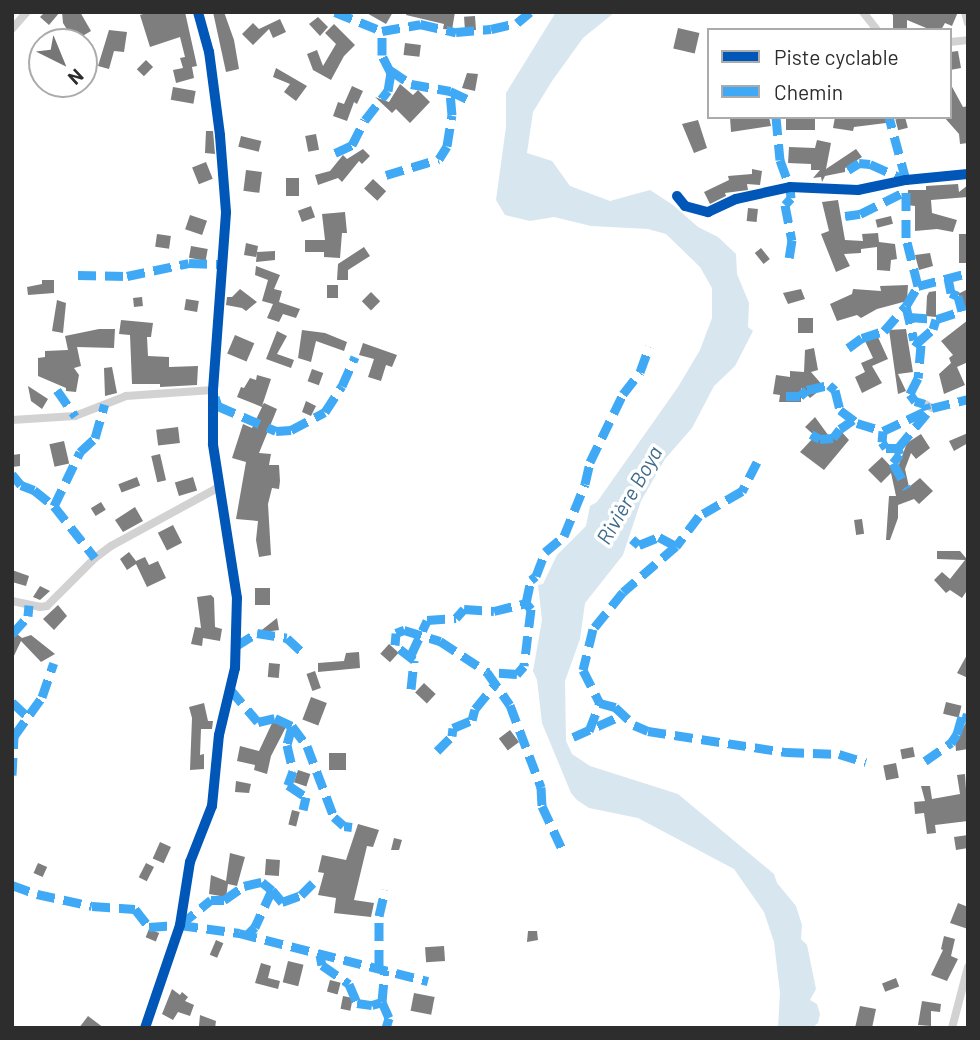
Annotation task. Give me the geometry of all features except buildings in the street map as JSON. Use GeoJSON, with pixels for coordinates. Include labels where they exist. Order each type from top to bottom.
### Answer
{"type":"FeatureCollection","features":[{"type":"Feature","properties":{"kind":"street"},"geometry":{"type":"LineString","coordinates":[[12,29],[27,12]]}},
{"type":"Feature","properties":{"kind":"street"},"geometry":{"type":"LineString","coordinates":[[145,1028],[185,916],[190,862],[212,806],[219,735],[235,668],[237,598],[212,444],[213,390],[226,212],[220,135],[209,52],[198,12]]}},
{"type":"Feature","properties":{"kind":"street"},"geometry":{"type":"LineString","coordinates":[[863,12],[875,28]]}},
{"type":"Feature","properties":{"kind":"street"},"geometry":{"type":"LineString","coordinates":[[965,12],[968,23]]}},
{"type":"Feature","properties":{"kind":"street"},"geometry":{"type":"LineString","coordinates":[[677,196],[685,206],[708,212],[736,199],[790,187],[858,190],[906,180],[968,174]]}},
{"type":"Feature","properties":{"kind":"street"},"geometry":{"type":"LineString","coordinates":[[12,420],[75,416],[126,396],[213,390]]}},
{"type":"Feature","properties":{"kind":"street"},"geometry":{"type":"LineString","coordinates":[[12,601],[47,606],[111,546],[219,487]]}},
{"type":"Feature","properties":{"kind":"street"},"geometry":{"type":"LineString","coordinates":[[951,1028],[968,967]]}},
{"type":"Feature","properties":{"kind":"water","name":"Rivière Boya"},"geometry":{"type":"Polygon","coordinates":[[[556,12],[615,12],[583,38],[552,81],[533,112],[527,153],[552,161],[570,186],[610,201],[650,190],[673,205],[698,227],[718,237],[736,254],[737,274],[749,303],[748,327],[753,331],[735,366],[714,386],[692,428],[665,459],[641,501],[623,555],[585,603],[580,639],[565,681],[566,741],[572,754],[590,766],[678,794],[774,874],[777,883],[796,906],[802,925],[801,939],[807,945],[816,989],[810,1000],[817,1004],[820,1014],[818,1023],[812,1028],[778,1028],[780,993],[774,942],[764,912],[734,869],[638,818],[589,808],[577,800],[571,793],[542,723],[537,680],[533,671],[542,620],[538,585],[543,584],[557,555],[586,526],[590,506],[597,502],[678,387],[700,350],[712,318],[712,288],[700,267],[666,234],[648,229],[591,226],[554,217],[530,221],[505,215],[496,200],[506,127],[506,93],[556,12]]]}},
{"type":"Feature","properties":{"kind":"marked path"},"geometry":{"type":"LineString","coordinates":[[335,12],[382,31],[420,24],[456,32],[491,29],[517,23],[530,12]]}},
{"type":"Feature","properties":{"kind":"marked path"},"geometry":{"type":"LineString","coordinates":[[335,153],[352,145],[365,120],[388,91],[391,73],[382,55],[382,31]]}},
{"type":"Feature","properties":{"kind":"marked path"},"geometry":{"type":"LineString","coordinates":[[390,70],[411,84],[450,91],[467,99]]}},
{"type":"Feature","properties":{"kind":"marked path"},"geometry":{"type":"LineString","coordinates":[[386,175],[439,159],[447,146],[452,115],[450,91]]}},
{"type":"Feature","properties":{"kind":"marked path"},"geometry":{"type":"LineString","coordinates":[[776,119],[780,160],[790,187],[791,198],[785,205],[792,240],[789,258]]}},
{"type":"Feature","properties":{"kind":"marked path"},"geometry":{"type":"LineString","coordinates":[[848,348],[862,338],[884,331],[906,306],[918,286],[906,238],[906,180],[890,119]]}},
{"type":"Feature","properties":{"kind":"marked path"},"geometry":{"type":"LineString","coordinates":[[848,170],[859,163],[870,164],[906,180]]}},
{"type":"Feature","properties":{"kind":"marked path"},"geometry":{"type":"LineString","coordinates":[[845,216],[860,214],[906,191]]}},
{"type":"Feature","properties":{"kind":"marked path"},"geometry":{"type":"LineString","coordinates":[[78,275],[127,276],[189,263],[223,264]]}},
{"type":"Feature","properties":{"kind":"marked path"},"geometry":{"type":"LineString","coordinates":[[918,286],[968,273]]}},
{"type":"Feature","properties":{"kind":"marked path"},"geometry":{"type":"LineString","coordinates":[[909,317],[937,319],[962,311],[958,296],[951,293],[948,278]]}},
{"type":"Feature","properties":{"kind":"marked path"},"geometry":{"type":"LineString","coordinates":[[906,306],[914,340],[921,345],[918,378],[910,394],[915,401],[925,404],[927,410]]}},
{"type":"Feature","properties":{"kind":"marked path"},"geometry":{"type":"LineString","coordinates":[[917,343],[933,329],[936,319]]}},
{"type":"Feature","properties":{"kind":"marked path"},"geometry":{"type":"LineString","coordinates":[[526,603],[531,580],[536,576],[545,552],[564,536],[585,484],[590,462],[623,394],[640,372],[649,347]]}},
{"type":"Feature","properties":{"kind":"marked path"},"geometry":{"type":"LineString","coordinates":[[215,397],[218,406],[276,431],[291,430],[325,412],[342,386],[355,357]]}},
{"type":"Feature","properties":{"kind":"marked path"},"geometry":{"type":"LineString","coordinates":[[786,396],[800,396],[807,390],[829,385],[835,390],[840,410],[857,423],[883,431],[932,408],[968,399]]}},
{"type":"Feature","properties":{"kind":"marked path"},"geometry":{"type":"LineString","coordinates":[[57,390],[75,416]]}},
{"type":"Feature","properties":{"kind":"marked path"},"geometry":{"type":"LineString","coordinates":[[54,506],[80,452],[95,438],[105,404]]}},
{"type":"Feature","properties":{"kind":"marked path"},"geometry":{"type":"LineString","coordinates":[[883,431],[882,442],[886,448],[898,448],[927,413]]}},
{"type":"Feature","properties":{"kind":"marked path"},"geometry":{"type":"LineString","coordinates":[[811,434],[820,439],[833,438],[853,420]]}},
{"type":"Feature","properties":{"kind":"marked path"},"geometry":{"type":"LineString","coordinates":[[897,448],[900,454],[893,463],[907,488]]}},
{"type":"Feature","properties":{"kind":"marked path"},"geometry":{"type":"LineString","coordinates":[[757,462],[742,491],[699,516],[676,546],[623,592],[593,629],[583,670],[600,703],[615,707],[634,725],[648,731],[786,752],[839,754],[866,762]]}},
{"type":"Feature","properties":{"kind":"marked path"},"geometry":{"type":"LineString","coordinates":[[12,474],[21,485],[34,490],[54,506],[95,558]]}},
{"type":"Feature","properties":{"kind":"marked path"},"geometry":{"type":"LineString","coordinates":[[632,539],[639,545],[659,537],[676,546]]}},
{"type":"Feature","properties":{"kind":"marked path"},"geometry":{"type":"LineString","coordinates":[[411,655],[427,620],[456,618],[464,609],[494,611],[526,603],[531,609],[524,666],[517,674],[487,672]]}},
{"type":"Feature","properties":{"kind":"marked path"},"geometry":{"type":"LineString","coordinates":[[12,634],[28,616],[29,605]]}},
{"type":"Feature","properties":{"kind":"marked path"},"geometry":{"type":"LineString","coordinates":[[411,689],[414,660],[395,645],[396,633],[404,630],[440,641],[487,672],[510,705],[541,787],[542,806],[563,851]]}},
{"type":"Feature","properties":{"kind":"marked path"},"geometry":{"type":"LineString","coordinates":[[236,646],[257,633],[287,638],[306,656]]}},
{"type":"Feature","properties":{"kind":"marked path"},"geometry":{"type":"LineString","coordinates":[[12,775],[14,736],[42,697],[54,663]]}},
{"type":"Feature","properties":{"kind":"marked path"},"geometry":{"type":"LineString","coordinates":[[437,751],[452,736],[453,728],[472,720],[475,709],[496,683]]}},
{"type":"Feature","properties":{"kind":"marked path"},"geometry":{"type":"LineString","coordinates":[[230,689],[258,722],[275,718],[292,726],[307,746],[334,817],[344,826],[352,827]]}},
{"type":"Feature","properties":{"kind":"marked path"},"geometry":{"type":"LineString","coordinates":[[12,702],[26,715]]}},
{"type":"Feature","properties":{"kind":"marked path"},"geometry":{"type":"LineString","coordinates":[[589,731],[600,703]]}},
{"type":"Feature","properties":{"kind":"marked path"},"geometry":{"type":"LineString","coordinates":[[573,737],[625,714]]}},
{"type":"Feature","properties":{"kind":"marked path"},"geometry":{"type":"LineString","coordinates":[[925,761],[951,743],[962,717],[968,718]]}},
{"type":"Feature","properties":{"kind":"marked path"},"geometry":{"type":"LineString","coordinates":[[292,726],[287,745],[293,771],[288,785],[306,797],[303,810]]}},
{"type":"Feature","properties":{"kind":"marked path"},"geometry":{"type":"LineString","coordinates":[[180,925],[211,900],[224,900],[244,886],[262,882],[272,890],[255,927],[247,935]]}},
{"type":"Feature","properties":{"kind":"marked path"},"geometry":{"type":"LineString","coordinates":[[272,890],[282,902],[301,895],[313,883]]}},
{"type":"Feature","properties":{"kind":"marked path"},"geometry":{"type":"LineString","coordinates":[[12,885],[37,894],[92,906],[135,909],[149,927],[180,925],[239,933],[428,981]]}},
{"type":"Feature","properties":{"kind":"marked path"},"geometry":{"type":"LineString","coordinates":[[379,968],[379,916],[385,890]]}},
{"type":"Feature","properties":{"kind":"marked path"},"geometry":{"type":"LineString","coordinates":[[320,955],[322,965],[349,984],[357,1003],[372,1005],[382,1002],[385,970]]}},
{"type":"Feature","properties":{"kind":"marked path"},"geometry":{"type":"LineString","coordinates":[[382,1002],[389,1018],[386,1028]]}},
{"type":"Feature","properties":{"kind":"cycle path"},"geometry":{"type":"LineString","coordinates":[[145,1028],[180,925],[190,862],[212,806],[219,735],[235,668],[237,598],[213,444],[213,390],[226,212],[220,135],[209,52],[198,12]]}},
{"type":"Feature","properties":{"kind":"cycle path"},"geometry":{"type":"LineString","coordinates":[[677,196],[685,206],[708,212],[736,199],[790,187],[858,190],[906,180],[968,174]]}}]}
